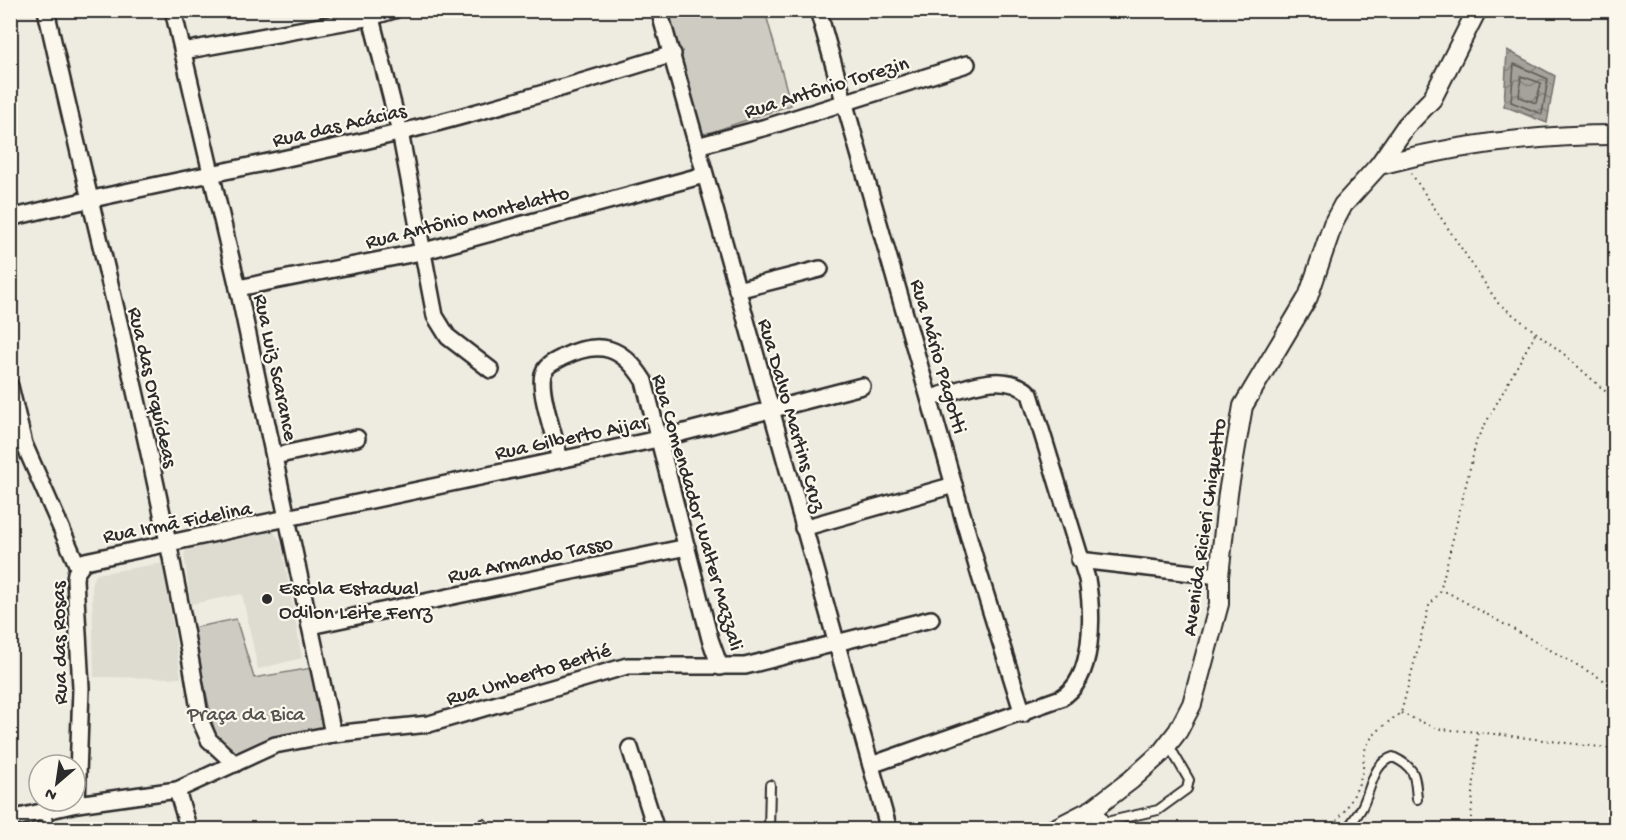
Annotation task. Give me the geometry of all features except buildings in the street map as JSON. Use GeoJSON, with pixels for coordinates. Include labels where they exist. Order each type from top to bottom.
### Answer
{"type":"FeatureCollection","features":[{"type":"Feature","properties":{"kind":"street","name":"Rua das Orquídeas"},"geometry":{"type":"LineString","coordinates":[[46,10],[88,199],[170,544],[201,722],[209,740],[235,764]]}},
{"type":"Feature","properties":{"kind":"street","name":"Rua Luiz Scarance"},"geometry":{"type":"LineString","coordinates":[[173,10],[238,288],[333,734]]}},
{"type":"Feature","properties":{"kind":"street"},"geometry":{"type":"LineString","coordinates":[[183,51],[394,10]]}},
{"type":"Feature","properties":{"kind":"street","name":"Rua Dalvo Martins Cruz"},"geometry":{"type":"LineString","coordinates":[[659,10],[889,830]]}},
{"type":"Feature","properties":{"kind":"street","name":"Rua Mário Pagotti"},"geometry":{"type":"LineString","coordinates":[[818,10],[954,485],[1023,714]]}},
{"type":"Feature","properties":{"kind":"street","name":"Avenida Ricieri Chiquetto"},"geometry":{"type":"LineString","coordinates":[[1052,830],[1100,821],[1131,780],[1168,744],[1188,713],[1198,687],[1219,604],[1219,576],[1232,462],[1243,406],[1308,297],[1333,224],[1343,205],[1380,165],[1406,126],[1432,99],[1477,10]]}},
{"type":"Feature","properties":{"kind":"street"},"geometry":{"type":"LineString","coordinates":[[370,14],[400,132],[435,316],[448,337],[491,370]]}},
{"type":"Feature","properties":{"kind":"street","name":"Rua das Acácias"},"geometry":{"type":"LineString","coordinates":[[10,218],[400,132],[556,90],[673,54]]}},
{"type":"Feature","properties":{"kind":"street","name":"Rua Antônio Torezin"},"geometry":{"type":"LineString","coordinates":[[697,146],[967,64]]}},
{"type":"Feature","properties":{"kind":"street"},"geometry":{"type":"LineString","coordinates":[[1406,126],[1420,155]]}},
{"type":"Feature","properties":{"kind":"street"},"geometry":{"type":"LineString","coordinates":[[1380,165],[1420,155],[1527,139],[1616,135]]}},
{"type":"Feature","properties":{"kind":"street","name":"Rua Antônio Montelatto"},"geometry":{"type":"LineString","coordinates":[[238,288],[421,252],[704,175]]}},
{"type":"Feature","properties":{"kind":"street"},"geometry":{"type":"LineString","coordinates":[[736,291],[820,269]]}},
{"type":"Feature","properties":{"kind":"street","name":"Rua Comendador Walter Mazzali"},"geometry":{"type":"LineString","coordinates":[[560,460],[542,381],[544,371],[557,360],[591,348],[606,348],[620,353],[633,363],[644,381],[720,667]]}},
{"type":"Feature","properties":{"kind":"street"},"geometry":{"type":"LineString","coordinates":[[871,765],[1023,714],[1061,698],[1072,692],[1085,665],[1090,597],[1030,394],[1020,385],[1001,380],[930,398]]}},
{"type":"Feature","properties":{"kind":"street","name":"Rua das Rosas"},"geometry":{"type":"LineString","coordinates":[[10,386],[17,445],[79,569],[75,579],[81,688],[79,753]]}},
{"type":"Feature","properties":{"kind":"street","name":"Rua Gilberto Aijar"},"geometry":{"type":"LineString","coordinates":[[288,520],[658,439],[862,386]]}},
{"type":"Feature","properties":{"kind":"street"},"geometry":{"type":"LineString","coordinates":[[274,456],[357,438]]}},
{"type":"Feature","properties":{"kind":"street"},"geometry":{"type":"LineString","coordinates":[[803,528],[954,485]]}},
{"type":"Feature","properties":{"kind":"street","name":"Rua Irmã Fidelina"},"geometry":{"type":"LineString","coordinates":[[79,569],[85,561],[288,520]]}},
{"type":"Feature","properties":{"kind":"street","name":"Rua Armando Tasso"},"geometry":{"type":"LineString","coordinates":[[310,626],[687,547]]}},
{"type":"Feature","properties":{"kind":"street"},"geometry":{"type":"LineString","coordinates":[[1078,560],[1219,576]]}},
{"type":"Feature","properties":{"kind":"street","name":"Rua Umberto Bertié"},"geometry":{"type":"LineString","coordinates":[[87,803],[177,790],[275,745],[333,734],[429,724],[627,666],[745,666],[931,619]]}},
{"type":"Feature","properties":{"kind":"street"},"geometry":{"type":"LineString","coordinates":[[630,748],[656,830]]}},
{"type":"Feature","properties":{"kind":"street"},"geometry":{"type":"LineString","coordinates":[[177,790],[189,830]]}},
{"type":"Feature","properties":{"kind":"street","name":"Rua Umberto Bertié"},"geometry":{"type":"LineString","coordinates":[[10,819],[36,813]]}},
{"type":"Feature","properties":{"kind":"lane"},"geometry":{"type":"LineString","coordinates":[[1100,821],[1158,810],[1187,789],[1189,780],[1168,744]]}},
{"type":"Feature","properties":{"kind":"lane"},"geometry":{"type":"LineString","coordinates":[[1347,830],[1361,808],[1378,768],[1385,759],[1393,757],[1407,764],[1415,774],[1417,799]]}},
{"type":"Feature","properties":{"kind":"lane"},"geometry":{"type":"LineString","coordinates":[[769,830],[770,785]]}},
{"type":"Feature","properties":{"kind":"lane"},"geometry":{"type":"LineString","coordinates":[[46,813],[50,830]]}},
{"type":"Feature","properties":{"kind":"path"},"geometry":{"type":"LineString","coordinates":[[1402,159],[1481,281],[1498,303],[1536,332],[1616,401]]}},
{"type":"Feature","properties":{"kind":"path"},"geometry":{"type":"LineString","coordinates":[[1329,830],[1357,789],[1363,771],[1365,748],[1381,727],[1401,713],[1429,606],[1440,592],[1478,439],[1536,332]]}},
{"type":"Feature","properties":{"kind":"path"},"geometry":{"type":"LineString","coordinates":[[1440,592],[1448,592],[1616,687]]}},
{"type":"Feature","properties":{"kind":"path"},"geometry":{"type":"LineString","coordinates":[[1401,713],[1438,729],[1616,748]]}},
{"type":"Feature","properties":{"kind":"path"},"geometry":{"type":"LineString","coordinates":[[1470,830],[1478,732]]}},
{"type":"Feature","properties":{"kind":"shaded area","name":"Escola Estadual Odilon Leite Ferrz"},"geometry":{"type":"Polygon","coordinates":[[[273,531],[281,542],[302,658],[258,669],[242,594],[191,604],[184,554],[186,550],[273,531]]]}},
{"type":"Feature","properties":{"kind":"shaded area"},"geometry":{"type":"Polygon","coordinates":[[[163,563],[181,678],[94,677],[92,581],[97,574],[163,563]]]}},
{"type":"Feature","properties":{"kind":"green space"},"geometry":{"type":"Polygon","coordinates":[[[666,11],[765,11],[791,105],[700,136],[666,11]]]}},
{"type":"Feature","properties":{"kind":"green space","name":"Praça da Bica"},"geometry":{"type":"Polygon","coordinates":[[[236,619],[254,678],[312,668],[325,729],[236,756],[216,739],[192,628],[236,619]]]}},
{"type":"Feature","properties":{"kind":"water"},"geometry":{"type":"Polygon","coordinates":[[[1507,50],[1555,76],[1547,123],[1504,106],[1507,50]]]}},
{"type":"Feature","properties":{"kind":"place","name":"Escola Estadual Odilon Leite Ferrz"},"geometry":{"type":"Point","coordinates":[267,599]}}]}
